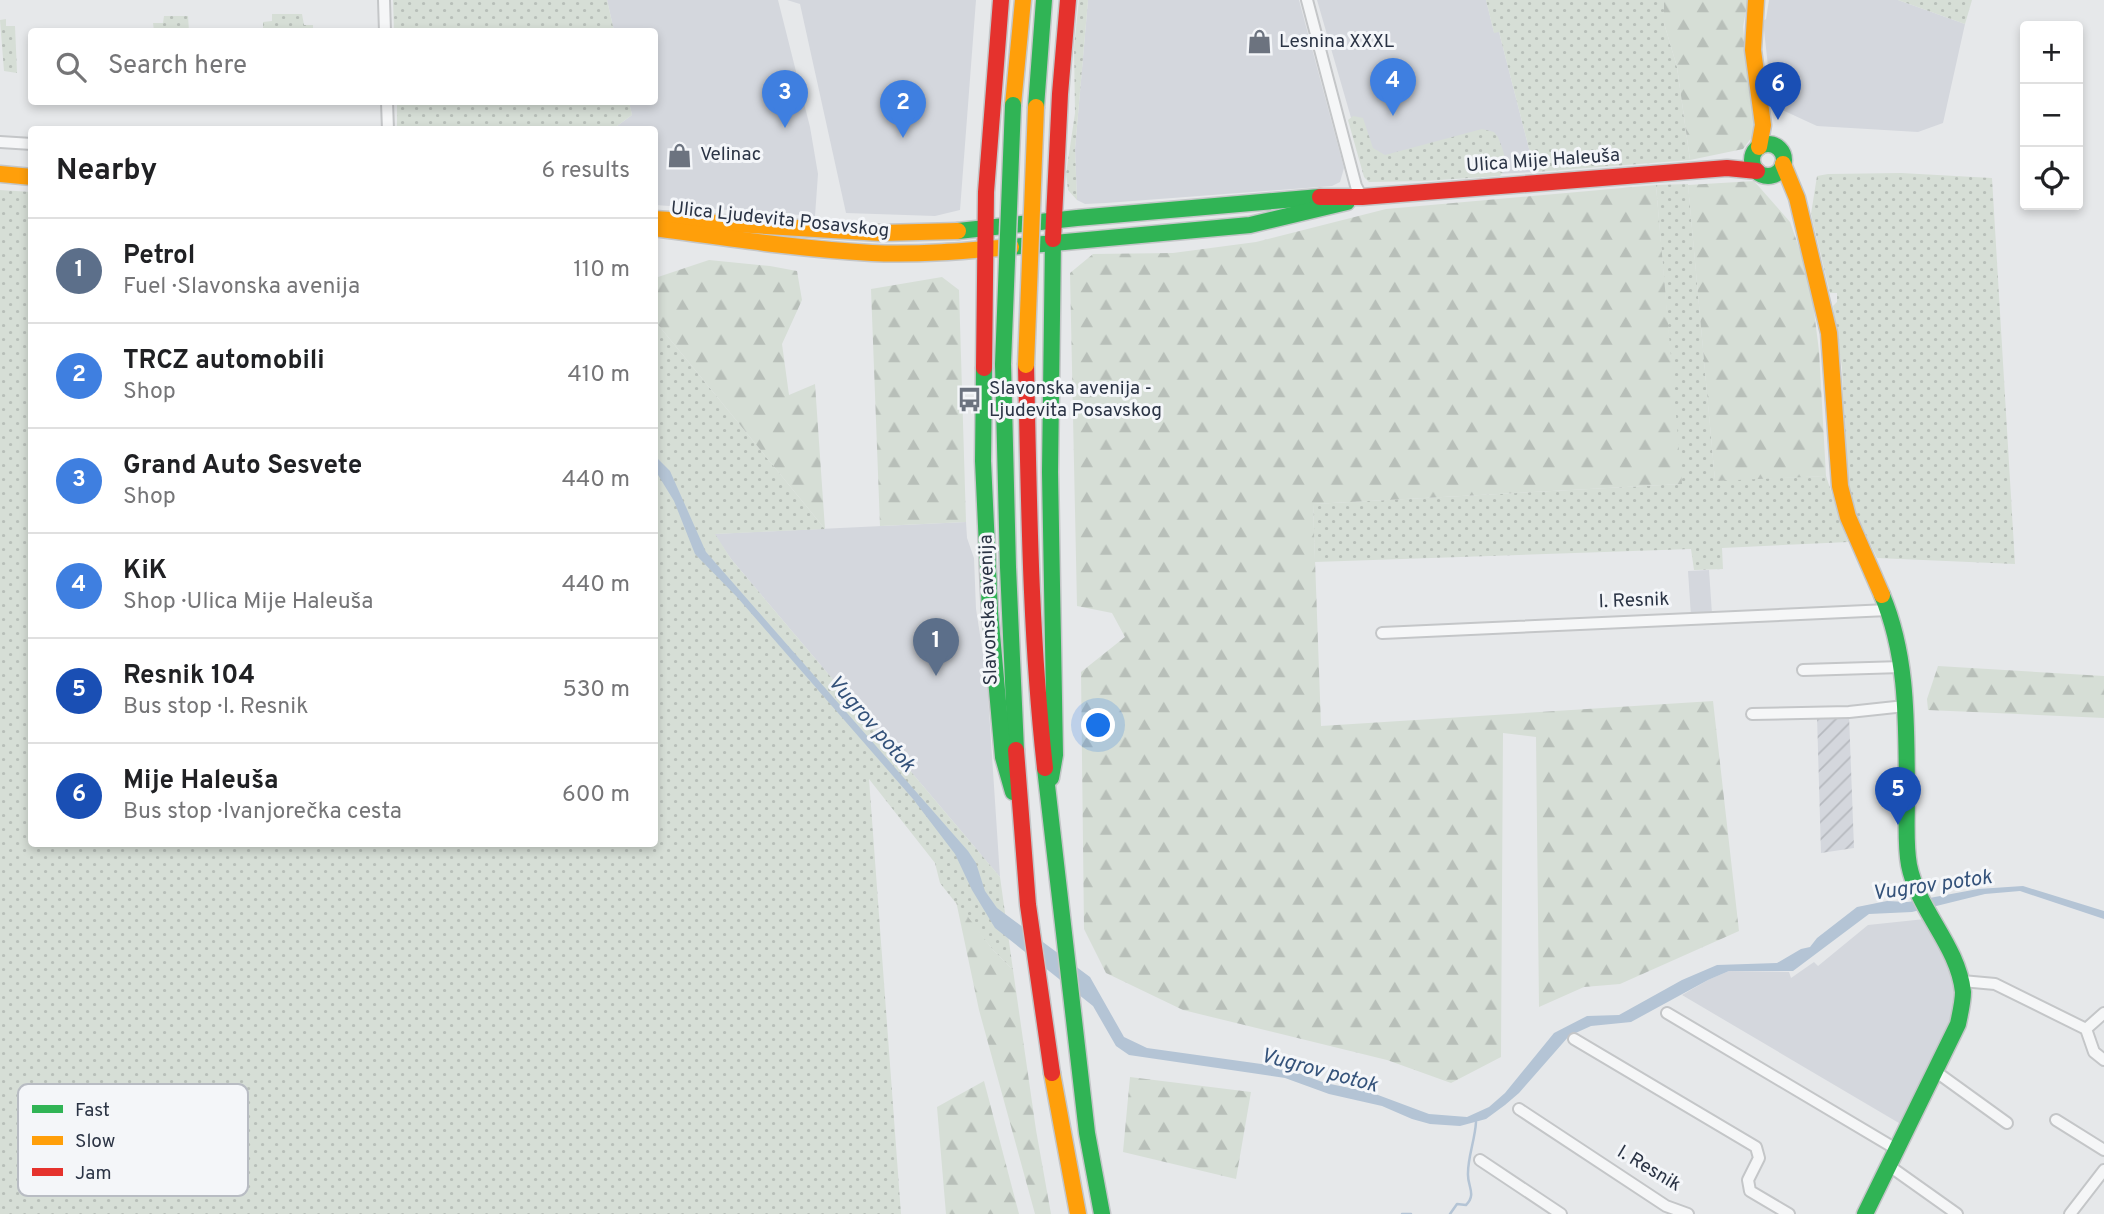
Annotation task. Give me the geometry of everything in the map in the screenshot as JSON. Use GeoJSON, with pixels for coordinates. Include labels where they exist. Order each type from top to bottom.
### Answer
{"type":"FeatureCollection","features":[{"type":"Feature","properties":{"kind":"main road"},"geometry":{"type":"LineString","coordinates":[[1001,0],[985,228],[984,461],[990,612],[1003,757],[1008,779],[1020,807]]}},
{"type":"Feature","properties":{"kind":"main road","name":"Slavonska avenija"},"geometry":{"type":"LineString","coordinates":[[1023,0],[1013,105],[1003,364],[1008,581],[1028,904],[1040,996],[1077,1214]]}},
{"type":"Feature","properties":{"kind":"main road"},"geometry":{"type":"LineString","coordinates":[[1044,0],[1036,107],[1026,365],[1030,561],[1038,702],[1047,797],[1087,1133],[1102,1214]]}},
{"type":"Feature","properties":{"kind":"main road"},"geometry":{"type":"LineString","coordinates":[[1047,797],[1055,755],[1049,482],[1052,243],[1059,98],[1068,0]]}},
{"type":"Feature","properties":{"kind":"main road"},"geometry":{"type":"LineString","coordinates":[[1756,0],[1753,32],[1763,125],[1753,161],[1763,173],[1786,191],[1803,220]]}},
{"type":"Feature","properties":{"kind":"main road"},"geometry":{"type":"LineString","coordinates":[[1758,86],[1803,220],[1829,333],[1840,486],[1848,517],[1888,610],[1902,667],[1909,864],[1916,889],[1958,967],[1962,981],[1962,1005],[1958,1024],[1864,1214]]}},
{"type":"Feature","properties":{"kind":"main road"},"geometry":{"type":"LineString","coordinates":[[1757,149],[1773,144],[1782,157],[1778,172],[1763,173]]}},
{"type":"Feature","properties":{"kind":"main road","name":"Ulica Mije Haleuša"},"geometry":{"type":"LineString","coordinates":[[1727,168],[1757,149]]}},
{"type":"Feature","properties":{"kind":"main road","name":"Ulica Mije Haleuša"},"geometry":{"type":"LineString","coordinates":[[1053,222],[1325,197],[1362,197],[1727,168],[1763,173]]}},
{"type":"Feature","properties":{"kind":"main road"},"geometry":{"type":"LineString","coordinates":[[0,174],[28,177]]}},
{"type":"Feature","properties":{"kind":"main road","name":"Ulica Mije Haleuša"},"geometry":{"type":"LineString","coordinates":[[1052,243],[1258,224],[1326,209],[1362,197]]}},
{"type":"Feature","properties":{"kind":"main road","name":"Ulica Ljudevita Posavskog"},"geometry":{"type":"LineString","coordinates":[[658,219],[881,233],[1053,222]]}},
{"type":"Feature","properties":{"kind":"main road","name":"Ulica Ljudevita Posavskog"},"geometry":{"type":"LineString","coordinates":[[658,229],[799,247],[875,253],[985,250],[1052,243]]}},
{"type":"Feature","properties":{"kind":"street"},"geometry":{"type":"LineString","coordinates":[[384,0],[385,28]]}},
{"type":"Feature","properties":{"kind":"street"},"geometry":{"type":"LineString","coordinates":[[1307,0],[1356,186],[1362,197]]}},
{"type":"Feature","properties":{"kind":"street"},"geometry":{"type":"LineString","coordinates":[[387,105],[388,126]]}},
{"type":"Feature","properties":{"kind":"street"},"geometry":{"type":"LineString","coordinates":[[0,142],[28,144]]}},
{"type":"Feature","properties":{"kind":"street","name":"I. Resnik"},"geometry":{"type":"LineString","coordinates":[[1382,633],[1888,610]]}},
{"type":"Feature","properties":{"kind":"street"},"geometry":{"type":"LineString","coordinates":[[1803,670],[1902,667]]}},
{"type":"Feature","properties":{"kind":"street"},"geometry":{"type":"LineString","coordinates":[[1752,714],[1849,712],[1905,706]]}},
{"type":"Feature","properties":{"kind":"street"},"geometry":{"type":"LineString","coordinates":[[1962,981],[1995,984],[2087,1029],[2094,1052],[2104,1060]]}},
{"type":"Feature","properties":{"kind":"street"},"geometry":{"type":"LineString","coordinates":[[1667,1013],[1896,1149]]}},
{"type":"Feature","properties":{"kind":"street"},"geometry":{"type":"LineString","coordinates":[[2087,1029],[2104,1013]]}},
{"type":"Feature","properties":{"kind":"street"},"geometry":{"type":"LineString","coordinates":[[1574,1039],[1756,1147],[1759,1158],[1748,1180],[1750,1191],[1789,1214]]}},
{"type":"Feature","properties":{"kind":"street"},"geometry":{"type":"LineString","coordinates":[[1935,1071],[2007,1123]]}},
{"type":"Feature","properties":{"kind":"street","name":"I. Resnik"},"geometry":{"type":"LineString","coordinates":[[1519,1109],[1658,1201],[1688,1214]]}},
{"type":"Feature","properties":{"kind":"street"},"geometry":{"type":"LineString","coordinates":[[2056,1119],[2104,1150]]}},
{"type":"Feature","properties":{"kind":"street"},"geometry":{"type":"LineString","coordinates":[[1480,1160],[1561,1214]]}},
{"type":"Feature","properties":{"kind":"street"},"geometry":{"type":"LineString","coordinates":[[1888,1165],[1956,1214]]}},
{"type":"Feature","properties":{"kind":"street"},"geometry":{"type":"LineString","coordinates":[[2070,1214],[2104,1170]]}},
{"type":"Feature","properties":{"kind":"shaded area"},"geometry":{"type":"Polygon","coordinates":[[[607,0],[778,0],[810,127],[818,174],[815,216],[658,205],[658,126],[617,126],[632,115],[630,105],[658,105],[658,28],[613,28],[607,0]]]}},
{"type":"Feature","properties":{"kind":"shaded area"},"geometry":{"type":"Polygon","coordinates":[[[787,0],[976,0],[960,210],[935,216],[846,213],[800,4],[787,0]]]}},
{"type":"Feature","properties":{"kind":"shaded area"},"geometry":{"type":"Polygon","coordinates":[[[1088,0],[1299,0],[1344,168],[1340,182],[1332,186],[1106,203],[1085,204],[1077,200],[1075,149],[1088,0]]]}},
{"type":"Feature","properties":{"kind":"shaded area"},"geometry":{"type":"Polygon","coordinates":[[[1317,0],[1486,0],[1494,32],[1499,32],[1535,172],[1369,180],[1317,0]]]}},
{"type":"Feature","properties":{"kind":"shaded area"},"geometry":{"type":"Polygon","coordinates":[[[1769,0],[1898,0],[1965,24],[1943,123],[1918,132],[1817,126],[1778,108],[1771,93],[1763,21],[1766,19],[1769,0]]]}},
{"type":"Feature","properties":{"kind":"shaded area"},"geometry":{"type":"Polygon","coordinates":[[[966,522],[967,538],[974,558],[976,609],[987,680],[1000,877],[731,559],[714,534],[966,522]]]}},
{"type":"Feature","properties":{"kind":"shaded area"},"geometry":{"type":"Polygon","coordinates":[[[1709,570],[1712,614],[1691,616],[1688,571],[1709,570]]]}},
{"type":"Feature","properties":{"kind":"shaded area"},"geometry":{"type":"Polygon","coordinates":[[[1849,715],[1854,848],[1821,853],[1817,716],[1849,715]]]}},
{"type":"Feature","properties":{"kind":"shaded area"},"geometry":{"type":"Polygon","coordinates":[[[1925,919],[1956,973],[1955,1016],[1904,1126],[1682,995],[1729,971],[1789,972],[1791,978],[1814,962],[1818,966],[1868,925],[1925,919]]]}},
{"type":"Feature","properties":{"kind":"green space"},"geometry":{"type":"Polygon","coordinates":[[[393,0],[607,0],[613,28],[394,28],[393,0]]]}},
{"type":"Feature","properties":{"kind":"green space"},"geometry":{"type":"Polygon","coordinates":[[[1079,0],[1088,0],[1075,149],[1077,200],[1068,190],[1066,174],[1075,113],[1074,47],[1079,0]]]}},
{"type":"Feature","properties":{"kind":"green space"},"geometry":{"type":"Polygon","coordinates":[[[1486,0],[1664,0],[1664,23],[1677,67],[1690,160],[1535,172],[1499,32],[1494,33],[1486,0]]]}},
{"type":"Feature","properties":{"kind":"green space"},"geometry":{"type":"Polygon","coordinates":[[[1664,0],[1748,0],[1743,27],[1752,110],[1757,123],[1752,137],[1743,149],[1690,160],[1677,67],[1664,23],[1664,0]]]}},
{"type":"Feature","properties":{"kind":"green space"},"geometry":{"type":"Polygon","coordinates":[[[1898,0],[1972,0],[1965,24],[1898,0]]]}},
{"type":"Feature","properties":{"kind":"green space"},"geometry":{"type":"Polygon","coordinates":[[[272,14],[302,14],[304,25],[313,25],[313,28],[263,28],[263,22],[272,21],[272,14]]]}},
{"type":"Feature","properties":{"kind":"green space"},"geometry":{"type":"Polygon","coordinates":[[[164,16],[188,16],[189,28],[154,28],[153,23],[163,23],[164,16]]]}},
{"type":"Feature","properties":{"kind":"green space"},"geometry":{"type":"Polygon","coordinates":[[[6,19],[6,26],[15,26],[17,73],[4,71],[0,20],[6,19]]]}},
{"type":"Feature","properties":{"kind":"green space"},"geometry":{"type":"Polygon","coordinates":[[[397,105],[630,105],[632,115],[617,126],[397,126],[397,105]]]}},
{"type":"Feature","properties":{"kind":"green space"},"geometry":{"type":"Polygon","coordinates":[[[1353,116],[1363,118],[1373,148],[1385,155],[1482,129],[1494,132],[1505,157],[1505,167],[1500,176],[1369,182],[1364,177],[1348,120],[1353,116]]]}},
{"type":"Feature","properties":{"kind":"green space"},"geometry":{"type":"Polygon","coordinates":[[[1901,173],[1992,178],[2015,564],[1877,558],[1851,503],[1845,452],[1842,368],[1833,306],[1837,302],[1837,293],[1830,293],[1811,214],[1817,176],[1901,173]]]}},
{"type":"Feature","properties":{"kind":"green space"},"geometry":{"type":"Polygon","coordinates":[[[1754,181],[1790,222],[1810,279],[1819,351],[1826,476],[1715,481],[1688,185],[1754,181]]]}},
{"type":"Feature","properties":{"kind":"green space"},"geometry":{"type":"Polygon","coordinates":[[[1688,184],[1715,480],[1826,476],[1848,542],[1722,548],[1723,569],[1694,570],[1691,549],[1315,562],[1313,504],[1681,484],[1656,185],[1688,184]]]}},
{"type":"Feature","properties":{"kind":"green space"},"geometry":{"type":"Polygon","coordinates":[[[1656,185],[1682,484],[1313,504],[1321,726],[1713,701],[1739,931],[1620,984],[1584,987],[1539,1007],[1536,737],[1503,733],[1501,1057],[1451,1083],[1387,1060],[1183,1010],[1106,973],[1084,929],[1081,672],[1125,637],[1112,613],[1077,606],[1070,273],[1093,254],[1173,253],[1256,242],[1386,209],[1656,185]]]}},
{"type":"Feature","properties":{"kind":"green space"},"geometry":{"type":"Polygon","coordinates":[[[0,190],[28,192],[28,847],[658,847],[658,325],[825,529],[715,534],[731,559],[1000,877],[1013,970],[993,950],[940,883],[935,863],[869,779],[901,1214],[0,1214],[0,190]]]}},
{"type":"Feature","properties":{"kind":"green space"},"geometry":{"type":"Polygon","coordinates":[[[709,260],[797,271],[802,300],[782,344],[789,395],[815,384],[825,529],[658,325],[658,277],[709,260]]]}},
{"type":"Feature","properties":{"kind":"green space"},"geometry":{"type":"Polygon","coordinates":[[[942,277],[959,290],[966,522],[880,526],[871,289],[942,277]]]}},
{"type":"Feature","properties":{"kind":"green space"},"geometry":{"type":"Polygon","coordinates":[[[1938,666],[2104,676],[2104,718],[1928,710],[1927,699],[1938,666]]]}},
{"type":"Feature","properties":{"kind":"green space"},"geometry":{"type":"Polygon","coordinates":[[[956,901],[993,950],[1013,970],[1051,1214],[1035,1214],[979,1010],[956,901]]]}},
{"type":"Feature","properties":{"kind":"green space"},"geometry":{"type":"Polygon","coordinates":[[[1130,1077],[1251,1092],[1236,1179],[1123,1152],[1130,1077]]]}},
{"type":"Feature","properties":{"kind":"green space"},"geometry":{"type":"Polygon","coordinates":[[[984,1081],[1019,1214],[946,1214],[937,1107],[984,1081]]]}},
{"type":"Feature","properties":{"kind":"water"},"geometry":{"type":"Polygon","coordinates":[[[658,459],[670,471],[706,552],[968,851],[976,863],[985,891],[997,908],[1090,977],[1124,1037],[1147,1048],[1282,1067],[1325,1083],[1370,1092],[1429,1114],[1467,1117],[1489,1107],[1505,1093],[1554,1033],[1587,1016],[1619,1015],[1682,980],[1717,965],[1777,963],[1801,949],[1810,947],[1817,938],[1857,907],[1887,901],[1908,902],[1978,889],[2023,886],[2104,911],[2104,919],[2020,891],[1985,894],[1912,912],[1869,914],[1793,971],[1729,971],[1631,1022],[1591,1026],[1569,1036],[1519,1093],[1505,1105],[1486,1119],[1460,1126],[1430,1124],[1382,1106],[1329,1094],[1285,1078],[1129,1055],[1116,1046],[1093,1006],[995,928],[972,890],[955,854],[913,799],[737,597],[695,554],[674,501],[658,475],[658,459]]]}},
{"type":"Feature","properties":{"kind":"waterway"},"geometry":{"type":"LineString","coordinates":[[1450,1214],[1457,1204],[1466,1205],[1471,1197],[1468,1167],[1476,1122]]}},
{"type":"Feature","properties":{"kind":"waterway"},"geometry":{"type":"LineString","coordinates":[[1402,1214],[1411,1214]]}},
{"type":"Feature","properties":{"kind":"traffic: fast"},"geometry":{"type":"LineString","coordinates":[[1036,107],[1044,0]]}},
{"type":"Feature","properties":{"kind":"traffic: fast"},"geometry":{"type":"LineString","coordinates":[[1003,364],[1013,105]]}},
{"type":"Feature","properties":{"kind":"traffic: fast"},"geometry":{"type":"LineString","coordinates":[[1768,144],[1779,149],[1784,160],[1779,171],[1768,176],[1757,171],[1752,160],[1757,149],[1768,144]]}},
{"type":"Feature","properties":{"kind":"traffic: fast"},"geometry":{"type":"LineString","coordinates":[[958,231],[1320,197]]}},
{"type":"Feature","properties":{"kind":"traffic: fast"},"geometry":{"type":"LineString","coordinates":[[1011,247],[1250,225],[1347,202]]}},
{"type":"Feature","properties":{"kind":"traffic: fast"},"geometry":{"type":"LineString","coordinates":[[1051,778],[1055,755],[1050,472],[1053,239]]}},
{"type":"Feature","properties":{"kind":"traffic: fast"},"geometry":{"type":"LineString","coordinates":[[1003,364],[1016,750]]}},
{"type":"Feature","properties":{"kind":"traffic: fast"},"geometry":{"type":"LineString","coordinates":[[984,368],[983,461],[990,612],[1003,757],[1013,792]]}},
{"type":"Feature","properties":{"kind":"traffic: fast"},"geometry":{"type":"LineString","coordinates":[[1865,1214],[1958,1024],[1963,992],[1954,959],[1921,898],[1909,865],[1902,669],[1891,619],[1882,595]]}},
{"type":"Feature","properties":{"kind":"traffic: fast"},"geometry":{"type":"LineString","coordinates":[[1045,768],[1087,1133],[1102,1214]]}},
{"type":"Feature","properties":{"kind":"traffic: slow"},"geometry":{"type":"LineString","coordinates":[[1013,105],[1023,0]]}},
{"type":"Feature","properties":{"kind":"traffic: slow"},"geometry":{"type":"LineString","coordinates":[[1756,0],[1753,50],[1763,125],[1759,147]]}},
{"type":"Feature","properties":{"kind":"traffic: slow"},"geometry":{"type":"LineString","coordinates":[[1026,365],[1036,107]]}},
{"type":"Feature","properties":{"kind":"traffic: slow"},"geometry":{"type":"LineString","coordinates":[[1783,164],[1797,198],[1829,333],[1840,486],[1848,517],[1882,595]]}},
{"type":"Feature","properties":{"kind":"traffic: slow"},"geometry":{"type":"LineString","coordinates":[[0,174],[28,177]]}},
{"type":"Feature","properties":{"kind":"traffic: slow"},"geometry":{"type":"LineString","coordinates":[[658,219],[881,233],[958,231]]}},
{"type":"Feature","properties":{"kind":"traffic: slow"},"geometry":{"type":"LineString","coordinates":[[658,229],[790,246],[872,253],[924,253],[1011,247]]}},
{"type":"Feature","properties":{"kind":"traffic: slow"},"geometry":{"type":"LineString","coordinates":[[1052,1073],[1078,1214]]}},
{"type":"Feature","properties":{"kind":"traffic: jam"},"geometry":{"type":"LineString","coordinates":[[984,368],[986,192],[1001,0]]}},
{"type":"Feature","properties":{"kind":"traffic: jam"},"geometry":{"type":"LineString","coordinates":[[1053,239],[1068,0]]}},
{"type":"Feature","properties":{"kind":"traffic: jam"},"geometry":{"type":"LineString","coordinates":[[1320,197],[1362,197],[1727,168],[1757,171]]}},
{"type":"Feature","properties":{"kind":"traffic: jam"},"geometry":{"type":"LineString","coordinates":[[1026,365],[1033,617],[1045,768]]}},
{"type":"Feature","properties":{"kind":"traffic: jam"},"geometry":{"type":"LineString","coordinates":[[1016,750],[1028,905],[1052,1073]]}},
{"type":"Feature","properties":{"kind":"place","name":"Lesnina XXXL"},"geometry":{"type":"Point","coordinates":[1259,42]}},
{"type":"Feature","properties":{"kind":"place","name":"KiK"},"geometry":{"type":"Point","coordinates":[1393,116]}},
{"type":"Feature","properties":{"kind":"place","name":"Mije Haleuša"},"geometry":{"type":"Point","coordinates":[1778,120]}},
{"type":"Feature","properties":{"kind":"place","name":"Grand Auto Sesvete"},"geometry":{"type":"Point","coordinates":[785,128]}},
{"type":"Feature","properties":{"kind":"place","name":"TRCZ automobili"},"geometry":{"type":"Point","coordinates":[903,138]}},
{"type":"Feature","properties":{"kind":"place","name":"Velinac"},"geometry":{"type":"Point","coordinates":[680,155]}},
{"type":"Feature","properties":{"kind":"place","name":"Slavonska avenija - Ljudevita Posavskog"},"geometry":{"type":"Point","coordinates":[969,400]}},
{"type":"Feature","properties":{"kind":"place","name":"Petrol"},"geometry":{"type":"Point","coordinates":[936,676]}},
{"type":"Feature","properties":{"kind":"place","name":"Resnik 104"},"geometry":{"type":"Point","coordinates":[1898,825]}},
{"type":"Feature","properties":{"kind":"water label","name":"Vugrov potok"},"geometry":{"type":"Point","coordinates":[871,724]}},
{"type":"Feature","properties":{"kind":"water label","name":"Vugrov potok"},"geometry":{"type":"Point","coordinates":[1932,886]}},
{"type":"Feature","properties":{"kind":"water label","name":"Vugrov potok"},"geometry":{"type":"Point","coordinates":[1319,1071]}}]}
